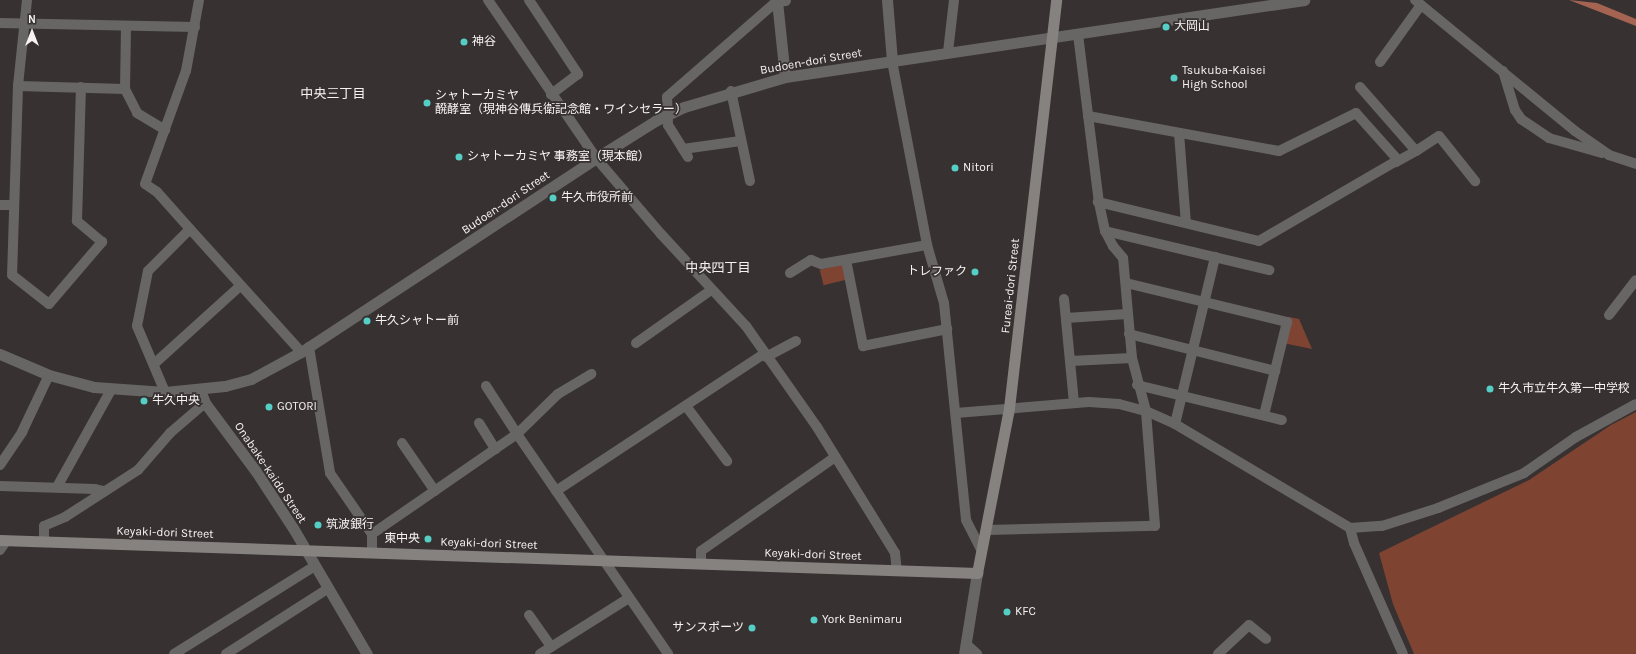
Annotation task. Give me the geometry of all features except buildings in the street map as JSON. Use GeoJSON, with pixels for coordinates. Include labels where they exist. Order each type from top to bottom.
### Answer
{"type":"FeatureCollection","features":[{"type":"Feature","properties":{"kind":"main road","name":"Fureai-dori Street"},"geometry":{"type":"LineString","coordinates":[[977,573],[1009,408],[1056,0]]}},
{"type":"Feature","properties":{"kind":"main road","name":"Keyaki-dori Street"},"geometry":{"type":"LineString","coordinates":[[3,540],[977,573]]}},
{"type":"Feature","properties":{"kind":"street"},"geometry":{"type":"LineString","coordinates":[[27,0],[23,23],[18,86],[12,275],[49,304],[102,242],[77,221],[81,87]]}},
{"type":"Feature","properties":{"kind":"street"},"geometry":{"type":"LineString","coordinates":[[199,0],[186,71],[145,184],[157,192],[240,286],[305,349],[330,473],[372,534],[372,553]]}},
{"type":"Feature","properties":{"kind":"street"},"geometry":{"type":"LineString","coordinates":[[488,0],[596,158],[711,290],[746,326],[835,457],[895,553],[897,571]]}},
{"type":"Feature","properties":{"kind":"street"},"geometry":{"type":"LineString","coordinates":[[529,0],[578,74],[552,94]]}},
{"type":"Feature","properties":{"kind":"street"},"geometry":{"type":"LineString","coordinates":[[887,0],[892,61],[927,245],[944,303],[966,520],[982,551]]}},
{"type":"Feature","properties":{"kind":"street"},"geometry":{"type":"LineString","coordinates":[[948,52],[954,0]]}},
{"type":"Feature","properties":{"kind":"street","name":"Budoen-dori Street"},"geometry":{"type":"LineString","coordinates":[[0,354],[49,375],[111,390],[165,392],[200,390],[251,379],[305,349],[596,158],[667,114],[731,91],[785,77],[1304,0]]}},
{"type":"Feature","properties":{"kind":"street"},"geometry":{"type":"LineString","coordinates":[[781,1],[785,77]]}},
{"type":"Feature","properties":{"kind":"street"},"geometry":{"type":"LineString","coordinates":[[740,141],[685,153],[668,125],[667,114],[669,94],[781,1]]}},
{"type":"Feature","properties":{"kind":"street"},"geometry":{"type":"LineString","coordinates":[[1380,62],[1418,2],[1609,155]]}},
{"type":"Feature","properties":{"kind":"street"},"geometry":{"type":"LineString","coordinates":[[0,23],[126,27],[195,27]]}},
{"type":"Feature","properties":{"kind":"street"},"geometry":{"type":"LineString","coordinates":[[126,27],[125,89],[137,113],[165,130]]}},
{"type":"Feature","properties":{"kind":"street"},"geometry":{"type":"LineString","coordinates":[[986,530],[1155,526],[1146,411],[1137,385],[1132,358],[1123,258],[1113,246],[1106,231],[1098,202],[1078,34]]}},
{"type":"Feature","properties":{"kind":"street"},"geometry":{"type":"LineString","coordinates":[[1503,71],[1515,110],[1521,119],[1548,138],[1636,164]]}},
{"type":"Feature","properties":{"kind":"street"},"geometry":{"type":"LineString","coordinates":[[18,86],[125,89]]}},
{"type":"Feature","properties":{"kind":"street"},"geometry":{"type":"LineString","coordinates":[[1360,87],[1416,151]]}},
{"type":"Feature","properties":{"kind":"street"},"geometry":{"type":"LineString","coordinates":[[731,91],[740,141],[750,181]]}},
{"type":"Feature","properties":{"kind":"street"},"geometry":{"type":"LineString","coordinates":[[1088,116],[1280,151],[1356,113],[1398,160],[1396,162]]}},
{"type":"Feature","properties":{"kind":"street"},"geometry":{"type":"LineString","coordinates":[[1180,133],[1186,223]]}},
{"type":"Feature","properties":{"kind":"street"},"geometry":{"type":"LineString","coordinates":[[1098,202],[1259,241],[1416,151],[1439,136],[1475,181]]}},
{"type":"Feature","properties":{"kind":"street"},"geometry":{"type":"LineString","coordinates":[[0,205],[14,205]]}},
{"type":"Feature","properties":{"kind":"street"},"geometry":{"type":"LineString","coordinates":[[165,392],[137,326],[148,271],[190,229]]}},
{"type":"Feature","properties":{"kind":"street"},"geometry":{"type":"LineString","coordinates":[[1106,231],[1269,270]]}},
{"type":"Feature","properties":{"kind":"street"},"geometry":{"type":"LineString","coordinates":[[790,273],[811,260],[821,264],[927,245]]}},
{"type":"Feature","properties":{"kind":"street"},"geometry":{"type":"LineString","coordinates":[[1175,424],[1206,302],[1215,257]]}},
{"type":"Feature","properties":{"kind":"street"},"geometry":{"type":"LineString","coordinates":[[846,260],[863,346],[947,329]]}},
{"type":"Feature","properties":{"kind":"street"},"geometry":{"type":"LineString","coordinates":[[1609,315],[1636,280]]}},
{"type":"Feature","properties":{"kind":"street"},"geometry":{"type":"LineString","coordinates":[[1126,283],[1287,322],[1264,415]]}},
{"type":"Feature","properties":{"kind":"street"},"geometry":{"type":"LineString","coordinates":[[154,364],[240,286]]}},
{"type":"Feature","properties":{"kind":"street"},"geometry":{"type":"LineString","coordinates":[[636,343],[711,290]]}},
{"type":"Feature","properties":{"kind":"street"},"geometry":{"type":"LineString","coordinates":[[1064,300],[1074,403]]}},
{"type":"Feature","properties":{"kind":"street"},"geometry":{"type":"LineString","coordinates":[[1066,318],[1127,314]]}},
{"type":"Feature","properties":{"kind":"street"},"geometry":{"type":"LineString","coordinates":[[1129,334],[1194,352],[1274,371]]}},
{"type":"Feature","properties":{"kind":"street"},"geometry":{"type":"LineString","coordinates":[[556,491],[765,356],[796,341]]}},
{"type":"Feature","properties":{"kind":"street"},"geometry":{"type":"LineString","coordinates":[[1070,361],[1132,358]]}},
{"type":"Feature","properties":{"kind":"street"},"geometry":{"type":"LineString","coordinates":[[372,534],[517,434],[558,394],[591,374]]}},
{"type":"Feature","properties":{"kind":"street"},"geometry":{"type":"LineString","coordinates":[[0,465],[22,432],[49,375]]}},
{"type":"Feature","properties":{"kind":"street"},"geometry":{"type":"LineString","coordinates":[[1137,385],[1282,420]]}},
{"type":"Feature","properties":{"kind":"street"},"geometry":{"type":"LineString","coordinates":[[486,386],[603,561],[668,654]]}},
{"type":"Feature","properties":{"kind":"street"},"geometry":{"type":"LineString","coordinates":[[57,487],[111,390]]}},
{"type":"Feature","properties":{"kind":"street","name":"Onabake-kaido Street"},"geometry":{"type":"LineString","coordinates":[[200,390],[205,403],[255,470],[329,588],[367,654]]}},
{"type":"Feature","properties":{"kind":"street"},"geometry":{"type":"LineString","coordinates":[[44,542],[44,526],[65,517],[138,470],[170,433],[205,403]]}},
{"type":"Feature","properties":{"kind":"street"},"geometry":{"type":"LineString","coordinates":[[956,414],[1074,403],[1119,404],[1146,411],[1175,424],[1350,528],[1382,526],[1438,508],[1524,473],[1576,437],[1636,404]]}},
{"type":"Feature","properties":{"kind":"street"},"geometry":{"type":"LineString","coordinates":[[686,406],[727,461]]}},
{"type":"Feature","properties":{"kind":"street"},"geometry":{"type":"LineString","coordinates":[[479,423],[495,449]]}},
{"type":"Feature","properties":{"kind":"street"},"geometry":{"type":"LineString","coordinates":[[402,443],[435,491]]}},
{"type":"Feature","properties":{"kind":"street"},"geometry":{"type":"LineString","coordinates":[[701,564],[701,551],[835,457]]}},
{"type":"Feature","properties":{"kind":"street"},"geometry":{"type":"LineString","coordinates":[[0,486],[57,487],[103,492]]}},
{"type":"Feature","properties":{"kind":"street"},"geometry":{"type":"LineString","coordinates":[[1350,528],[1354,543],[1403,654]]}},
{"type":"Feature","properties":{"kind":"street"},"geometry":{"type":"LineString","coordinates":[[0,550],[3,540]]}},
{"type":"Feature","properties":{"kind":"street"},"geometry":{"type":"LineString","coordinates":[[174,654],[315,566]]}},
{"type":"Feature","properties":{"kind":"street"},"geometry":{"type":"LineString","coordinates":[[976,654],[965,649],[977,573]]}},
{"type":"Feature","properties":{"kind":"street"},"geometry":{"type":"LineString","coordinates":[[226,654],[329,588]]}},
{"type":"Feature","properties":{"kind":"street"},"geometry":{"type":"LineString","coordinates":[[529,615],[548,651],[629,598]]}},
{"type":"Feature","properties":{"kind":"street"},"geometry":{"type":"LineString","coordinates":[[1218,654],[1249,625],[1266,639]]}},
{"type":"Feature","properties":{"kind":"shaded area"},"geometry":{"type":"Polygon","coordinates":[[[1569,0],[1597,3],[1636,19],[1636,26],[1569,0]]]}},
{"type":"Feature","properties":{"kind":"shaded area"},"geometry":{"type":"Polygon","coordinates":[[[843,264],[847,280],[824,285],[820,270],[843,264]]]}},
{"type":"Feature","properties":{"kind":"shaded area"},"geometry":{"type":"Polygon","coordinates":[[[1289,317],[1299,319],[1312,349],[1283,343],[1289,317]]]}},
{"type":"Feature","properties":{"kind":"shaded area"},"geometry":{"type":"Polygon","coordinates":[[[1636,412],[1636,654],[1414,654],[1393,604],[1379,553],[1529,480],[1611,425],[1636,412]]]}},
{"type":"Feature","properties":{"kind":"place","name":"大岡山"},"geometry":{"type":"Point","coordinates":[1166,27]}},
{"type":"Feature","properties":{"kind":"place","name":"神谷"},"geometry":{"type":"Point","coordinates":[464,42]}},
{"type":"Feature","properties":{"kind":"place","name":"Tsukuba-Kaisei High School"},"geometry":{"type":"Point","coordinates":[1174,78]}},
{"type":"Feature","properties":{"kind":"place","name":"シャトーカミヤ 醗酵室（現神谷傳兵衛記念館・ワインセラー）"},"geometry":{"type":"Point","coordinates":[427,103]}},
{"type":"Feature","properties":{"kind":"place","name":"シャトーカミヤ 事務室（現本館）"},"geometry":{"type":"Point","coordinates":[459,157]}},
{"type":"Feature","properties":{"kind":"place","name":"Nitori"},"geometry":{"type":"Point","coordinates":[955,168]}},
{"type":"Feature","properties":{"kind":"place","name":"牛久市役所前"},"geometry":{"type":"Point","coordinates":[553,198]}},
{"type":"Feature","properties":{"kind":"place","name":"トレファク"},"geometry":{"type":"Point","coordinates":[975,272]}},
{"type":"Feature","properties":{"kind":"place","name":"牛久シャトー前"},"geometry":{"type":"Point","coordinates":[367,321]}},
{"type":"Feature","properties":{"kind":"place","name":"牛久市立牛久第一中学校"},"geometry":{"type":"Point","coordinates":[1490,389]}},
{"type":"Feature","properties":{"kind":"place","name":"牛久中央"},"geometry":{"type":"Point","coordinates":[144,401]}},
{"type":"Feature","properties":{"kind":"place","name":"GOTORI"},"geometry":{"type":"Point","coordinates":[269,407]}},
{"type":"Feature","properties":{"kind":"place","name":"筑波銀行"},"geometry":{"type":"Point","coordinates":[318,525]}},
{"type":"Feature","properties":{"kind":"place","name":"東中央"},"geometry":{"type":"Point","coordinates":[428,539]}},
{"type":"Feature","properties":{"kind":"place","name":"KFC"},"geometry":{"type":"Point","coordinates":[1007,612]}},
{"type":"Feature","properties":{"kind":"place","name":"York Benimaru"},"geometry":{"type":"Point","coordinates":[814,620]}},
{"type":"Feature","properties":{"kind":"place","name":"サンスポーツ"},"geometry":{"type":"Point","coordinates":[752,628]}},
{"type":"Feature","properties":{"kind":"district","name":"中央三丁目"},"geometry":{"type":"Point","coordinates":[333,94]}},
{"type":"Feature","properties":{"kind":"district","name":"中央四丁目"},"geometry":{"type":"Point","coordinates":[718,268]}}]}
